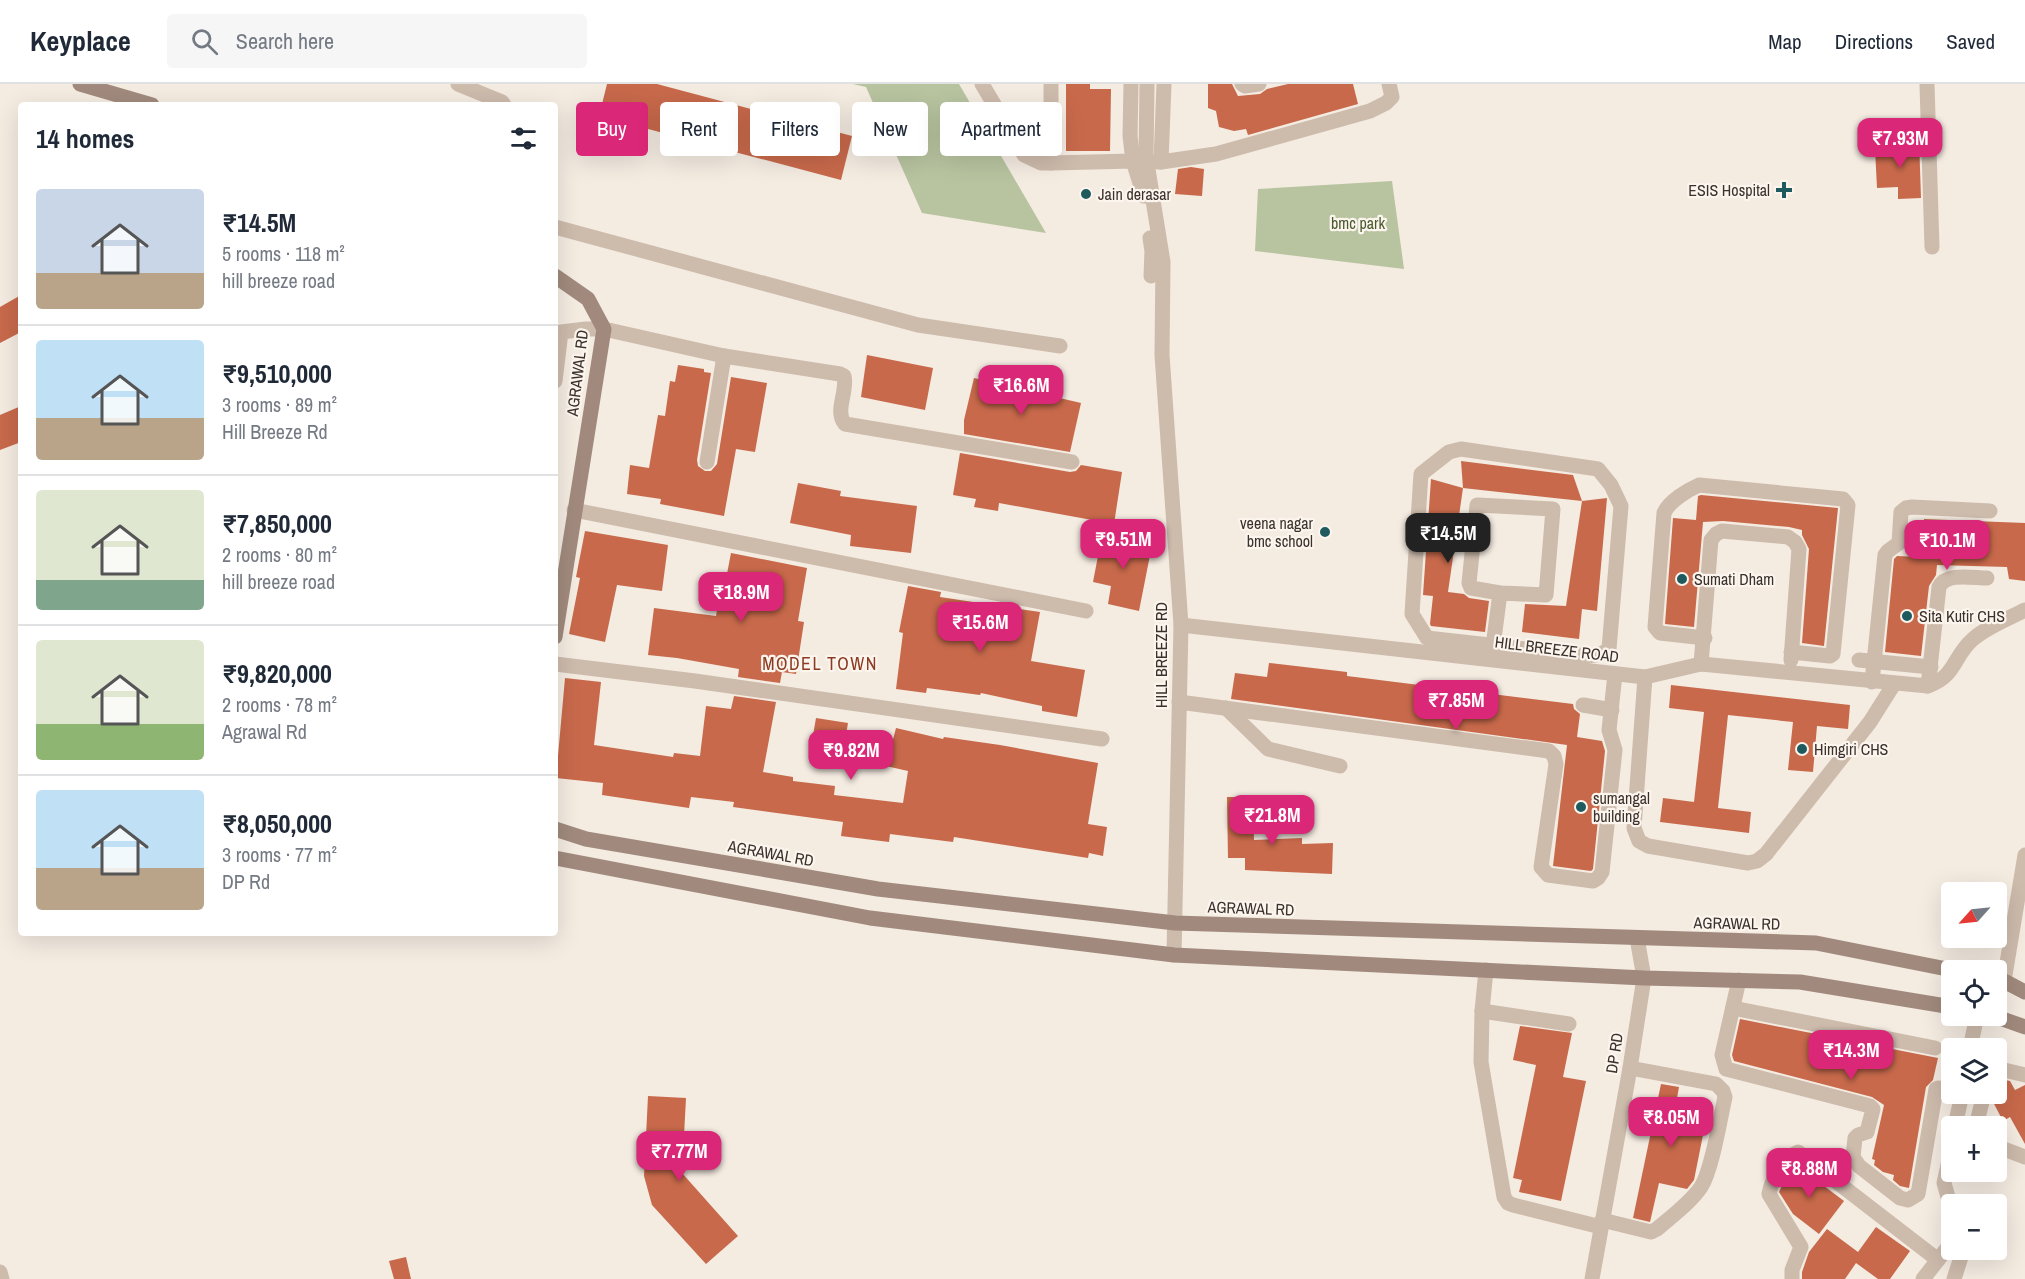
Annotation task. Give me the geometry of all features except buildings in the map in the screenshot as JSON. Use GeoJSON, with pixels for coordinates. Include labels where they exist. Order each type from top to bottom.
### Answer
{"type":"FeatureCollection","features":[{"type":"Feature","properties":{"kind":"street"},"geometry":{"type":"LineString","coordinates":[[80,84],[142,102]]}},
{"type":"Feature","properties":{"kind":"street"},"geometry":{"type":"LineString","coordinates":[[458,84],[502,102]]}},
{"type":"Feature","properties":{"kind":"street"},"geometry":{"type":"LineString","coordinates":[[982,84],[1024,155],[1041,163],[1140,159],[1161,162],[1216,154],[1370,111],[1386,103],[1392,97],[1389,84]]}},
{"type":"Feature","properties":{"kind":"street"},"geometry":{"type":"LineString","coordinates":[[1051,84],[1051,163]]}},
{"type":"Feature","properties":{"kind":"street"},"geometry":{"type":"LineString","coordinates":[[1131,84],[1130,136],[1140,159]]}},
{"type":"Feature","properties":{"kind":"street"},"geometry":{"type":"LineString","coordinates":[[1147,84],[1140,159],[1152,251],[1151,276]]}},
{"type":"Feature","properties":{"kind":"street"},"geometry":{"type":"LineString","coordinates":[[1161,162],[1164,84]]}},
{"type":"Feature","properties":{"kind":"street"},"geometry":{"type":"LineString","coordinates":[[1242,84],[1245,86],[1259,84]]}},
{"type":"Feature","properties":{"kind":"street"},"geometry":{"type":"LineString","coordinates":[[1927,84],[1932,247]]}},
{"type":"Feature","properties":{"kind":"street","name":"HILL BREEZE RD"},"geometry":{"type":"LineString","coordinates":[[1140,159],[1163,262],[1162,355],[1181,625],[1174,955]]}},
{"type":"Feature","properties":{"kind":"street"},"geometry":{"type":"LineString","coordinates":[[558,227],[918,326],[1060,346]]}},
{"type":"Feature","properties":{"kind":"street","name":"AGRAWAL RD"},"geometry":{"type":"LineString","coordinates":[[558,278],[588,299],[604,329],[558,617]]}},
{"type":"Feature","properties":{"kind":"street"},"geometry":{"type":"LineString","coordinates":[[558,326],[604,329],[724,356],[840,374],[844,376],[846,382],[840,413],[841,420],[845,424],[1072,462]]}},
{"type":"Feature","properties":{"kind":"street"},"geometry":{"type":"LineString","coordinates":[[707,462],[724,356]]}},
{"type":"Feature","properties":{"kind":"street"},"geometry":{"type":"LineString","coordinates":[[1461,449],[1598,469],[1611,484],[1621,506],[1609,649],[1601,654],[1588,656],[1493,653],[1427,638],[1412,614],[1421,474],[1449,452],[1461,449]]}},
{"type":"Feature","properties":{"kind":"street"},"geometry":{"type":"LineString","coordinates":[[1705,638],[1660,633],[1655,627],[1666,508],[1690,489],[1699,485],[1843,500],[1848,504],[1833,654],[1830,656],[1791,652]]}},
{"type":"Feature","properties":{"kind":"street"},"geometry":{"type":"LineString","coordinates":[[1477,505],[1553,509],[1545,596],[1500,593],[1471,588],[1469,583],[1477,505]]}},
{"type":"Feature","properties":{"kind":"street"},"geometry":{"type":"LineString","coordinates":[[1872,682],[1886,555],[1888,550],[1899,543],[1901,512],[1912,507],[1990,511]]}},
{"type":"Feature","properties":{"kind":"street"},"geometry":{"type":"LineString","coordinates":[[574,510],[1086,611]]}},
{"type":"Feature","properties":{"kind":"street"},"geometry":{"type":"LineString","coordinates":[[1701,664],[1705,638],[1711,540],[1722,531],[1788,537],[1799,549],[1789,673]]}},
{"type":"Feature","properties":{"kind":"street"},"geometry":{"type":"LineString","coordinates":[[1928,686],[1939,587],[1948,578],[1987,578]]}},
{"type":"Feature","properties":{"kind":"street"},"geometry":{"type":"LineString","coordinates":[[1493,653],[1500,593]]}},
{"type":"Feature","properties":{"kind":"street"},"geometry":{"type":"LineString","coordinates":[[1928,686],[1941,681],[1953,667],[1965,646],[1975,637],[2025,609]]}},
{"type":"Feature","properties":{"kind":"street","name":"HILL BREEZE ROAD"},"geometry":{"type":"LineString","coordinates":[[1181,625],[1493,653],[1645,678],[1701,664],[1928,686]]}},
{"type":"Feature","properties":{"kind":"street"},"geometry":{"type":"LineString","coordinates":[[1858,660],[1931,667]]}},
{"type":"Feature","properties":{"kind":"street"},"geometry":{"type":"LineString","coordinates":[[558,664],[695,681],[1102,739]]}},
{"type":"Feature","properties":{"kind":"street"},"geometry":{"type":"LineString","coordinates":[[1179,702],[1549,751],[1554,756],[1556,764],[1541,867],[1548,875],[1593,881],[1602,872],[1615,750],[1609,730],[1615,674]]}},
{"type":"Feature","properties":{"kind":"street"},"geometry":{"type":"LineString","coordinates":[[1645,678],[1634,828],[1639,841],[1648,846],[1748,863],[1766,854],[1870,722],[1894,684]]}},
{"type":"Feature","properties":{"kind":"street"},"geometry":{"type":"LineString","coordinates":[[1583,705],[1611,710]]}},
{"type":"Feature","properties":{"kind":"street"},"geometry":{"type":"LineString","coordinates":[[1226,708],[1268,748],[1340,766]]}},
{"type":"Feature","properties":{"kind":"street","name":"AGRAWAL RD"},"geometry":{"type":"LineString","coordinates":[[558,830],[586,839],[878,890],[1175,924],[1816,943],[1941,968]]}},
{"type":"Feature","properties":{"kind":"street"},"geometry":{"type":"LineString","coordinates":[[2004,960],[2025,855]]}},
{"type":"Feature","properties":{"kind":"street"},"geometry":{"type":"LineString","coordinates":[[558,859],[870,918],[1174,955],[1644,978],[1800,982],[1941,1005]]}},
{"type":"Feature","properties":{"kind":"street","name":"DP RD"},"geometry":{"type":"LineString","coordinates":[[1592,1279],[1644,978],[1637,938]]}},
{"type":"Feature","properties":{"kind":"street"},"geometry":{"type":"LineString","coordinates":[[1486,970],[1481,1062],[1504,1197],[1508,1203],[1601,1224],[1651,1232],[1658,1229],[1692,1198],[1702,1186],[1707,1172],[1725,1097],[1723,1091],[1716,1084],[1630,1068]]}},
{"type":"Feature","properties":{"kind":"street"},"geometry":{"type":"LineString","coordinates":[[1739,980],[1722,1055],[1726,1069],[1870,1106],[1873,1109],[1870,1127],[1868,1132],[1858,1134],[1855,1138],[1853,1157],[1859,1166],[1900,1198],[1913,1199],[1918,1194],[1936,1089],[1941,1088]]}},
{"type":"Feature","properties":{"kind":"street"},"geometry":{"type":"LineString","coordinates":[[2007,983],[2025,992]]}},
{"type":"Feature","properties":{"kind":"street"},"geometry":{"type":"LineString","coordinates":[[1733,1008],[1935,1048]]}},
{"type":"Feature","properties":{"kind":"street"},"geometry":{"type":"LineString","coordinates":[[1482,1011],[1569,1024]]}},
{"type":"Feature","properties":{"kind":"street"},"geometry":{"type":"LineString","coordinates":[[2007,1021],[2025,1028]]}},
{"type":"Feature","properties":{"kind":"street"},"geometry":{"type":"LineString","coordinates":[[2007,1071],[2025,1075]]}},
{"type":"Feature","properties":{"kind":"street"},"geometry":{"type":"LineString","coordinates":[[2007,1150],[2025,1157]]}},
{"type":"Feature","properties":{"kind":"street"},"geometry":{"type":"LineString","coordinates":[[1792,1279],[1792,1270],[1801,1247],[1769,1194],[1771,1181],[1791,1156],[1798,1152],[1938,1260]]}},
{"type":"Feature","properties":{"kind":"street"},"geometry":{"type":"LineString","coordinates":[[1923,1279],[1941,1256]]}},
{"type":"Feature","properties":{"kind":"street"},"geometry":{"type":"LineString","coordinates":[[1954,1279],[1960,1260]]}},
{"type":"Feature","properties":{"kind":"street"},"geometry":{"type":"LineString","coordinates":[[0,1272],[2,1279]]}},
{"type":"Feature","properties":{"kind":"green space"},"geometry":{"type":"Polygon","coordinates":[[[853,84],[959,84],[970,102],[940,102],[940,156],[1001,156],[1046,233],[922,213],[897,156],[928,156],[928,102],[873,102],[866,87],[853,84]]]}},
{"type":"Feature","properties":{"kind":"green space","name":"bmc park"},"geometry":{"type":"Polygon","coordinates":[[[1392,181],[1404,269],[1255,251],[1258,189],[1392,181]]]}},
{"type":"Feature","properties":{"kind":"place","name":"ESIS Hospital"},"geometry":{"type":"Point","coordinates":[1784,190]}},
{"type":"Feature","properties":{"kind":"place","name":"Jain derasar"},"geometry":{"type":"Point","coordinates":[1086,194]}},
{"type":"Feature","properties":{"kind":"place","name":"veena nagar bmc school"},"geometry":{"type":"Point","coordinates":[1325,532]}},
{"type":"Feature","properties":{"kind":"place","name":"Sumati Dham"},"geometry":{"type":"Point","coordinates":[1682,579]}},
{"type":"Feature","properties":{"kind":"place","name":"Sita Kutir CHS"},"geometry":{"type":"Point","coordinates":[1907,616]}},
{"type":"Feature","properties":{"kind":"place","name":"Himgiri CHS"},"geometry":{"type":"Point","coordinates":[1802,749]}},
{"type":"Feature","properties":{"kind":"place","name":"sumangal building"},"geometry":{"type":"Point","coordinates":[1581,807]}},
{"type":"Feature","properties":{"kind":"district","name":"MODEL TOWN"},"geometry":{"type":"Point","coordinates":[820,663]}}]}
